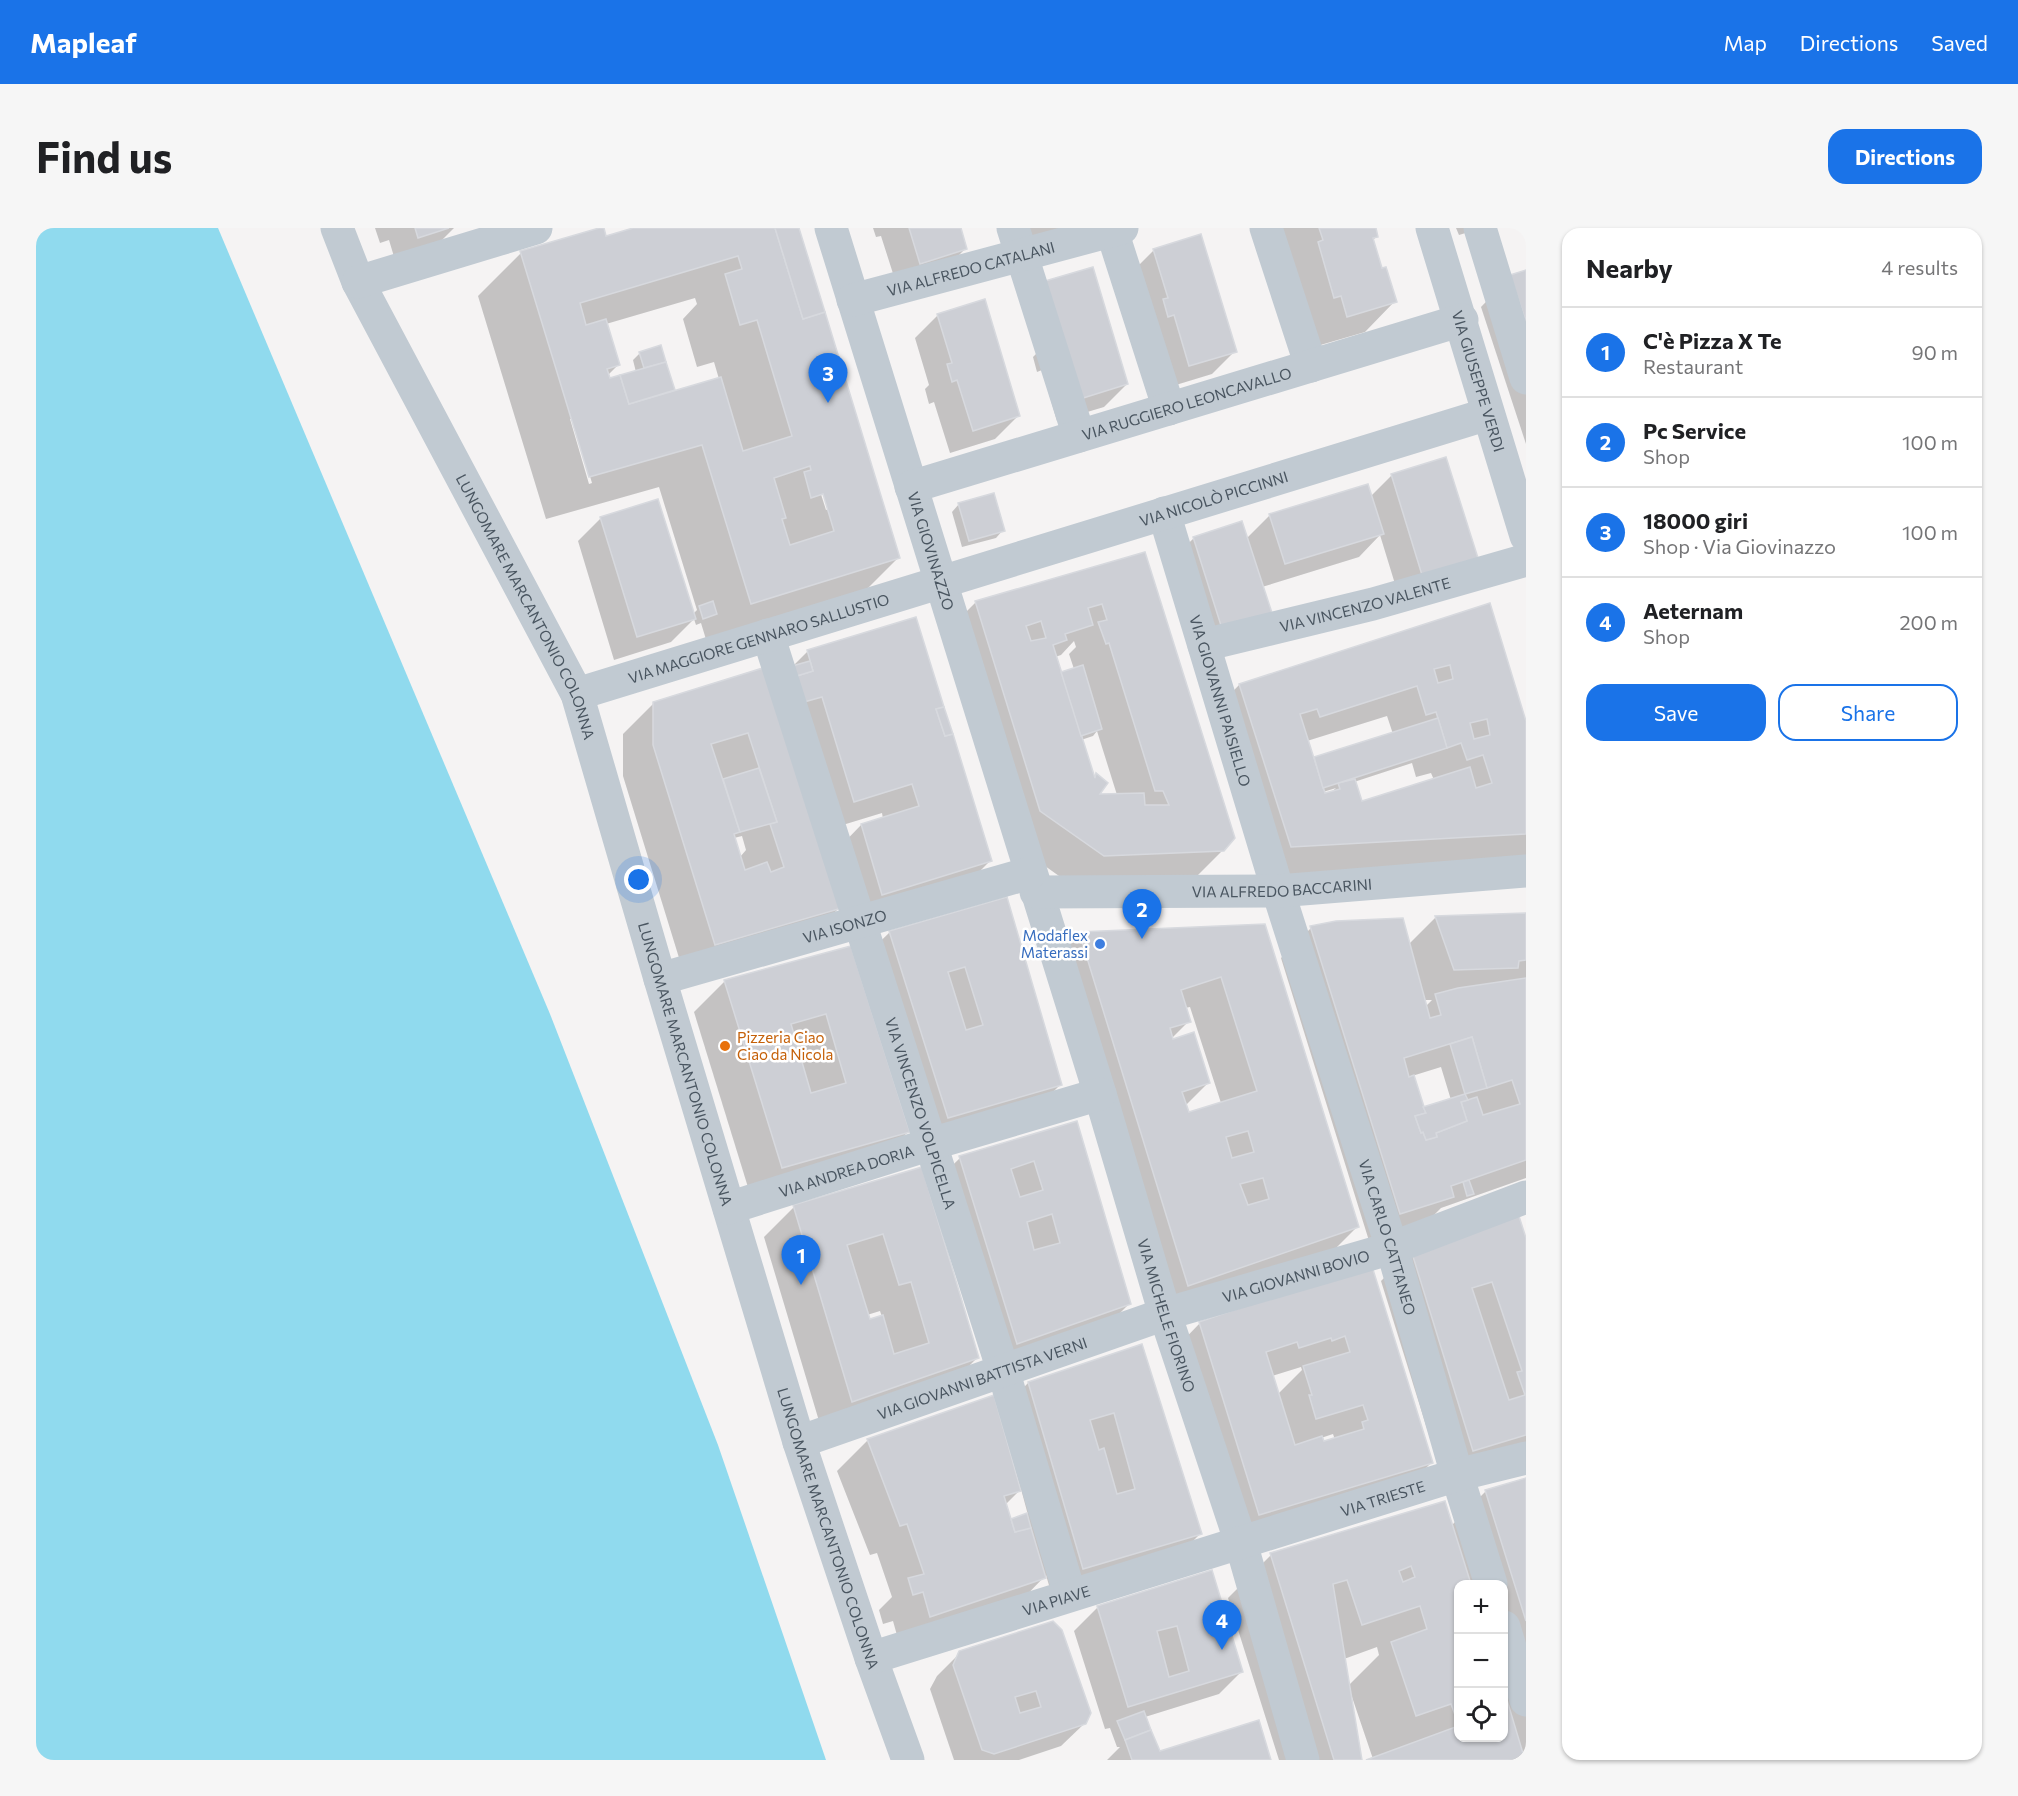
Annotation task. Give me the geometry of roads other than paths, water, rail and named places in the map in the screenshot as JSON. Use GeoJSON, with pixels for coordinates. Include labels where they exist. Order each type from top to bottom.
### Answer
{"type":"FeatureCollection","features":[{"type":"Feature","properties":{"kind":"street","name":"LUNGOMARE MARCANTONIO COLONNA"},"geometry":{"type":"LineString","coordinates":[[336,228],[358,282],[577,694],[799,1442],[871,1658],[908,1760]]}},
{"type":"Feature","properties":{"kind":"street"},"geometry":{"type":"LineString","coordinates":[[358,282],[484,235],[536,228]]}},
{"type":"Feature","properties":{"kind":"street","name":"VIA GIOVINAZZO"},"geometry":{"type":"LineString","coordinates":[[831,228],[1033,882]]}},
{"type":"Feature","properties":{"kind":"street"},"geometry":{"type":"LineString","coordinates":[[1266,228],[1311,366]]}},
{"type":"Feature","properties":{"kind":"street","name":"VIA GIUSEPPE VERDI"},"geometry":{"type":"LineString","coordinates":[[1432,228],[1526,536]]}},
{"type":"Feature","properties":{"kind":"street"},"geometry":{"type":"LineString","coordinates":[[1480,228],[1526,378]]}},
{"type":"Feature","properties":{"kind":"street"},"geometry":{"type":"LineString","coordinates":[[1115,229],[1169,409]]}},
{"type":"Feature","properties":{"kind":"street","name":"VIA ALFREDO CATALANI"},"geometry":{"type":"LineString","coordinates":[[853,300],[1017,242],[1115,229]]}},
{"type":"Feature","properties":{"kind":"street"},"geometry":{"type":"LineString","coordinates":[[1017,242],[1079,436]]}},
{"type":"Feature","properties":{"kind":"street","name":"VIA RUGGIERO LEONCAVALLO"},"geometry":{"type":"LineString","coordinates":[[911,487],[1462,321]]}},
{"type":"Feature","properties":{"kind":"street","name":"VIA NICOLÒ PICCINNI"},"geometry":{"type":"LineString","coordinates":[[940,582],[1488,414]]}},
{"type":"Feature","properties":{"kind":"street","name":"VIA GIOVANNI PAISIELLO"},"geometry":{"type":"LineString","coordinates":[[1164,513],[1278,891]]}},
{"type":"Feature","properties":{"kind":"street","name":"VIA VINCENZO VALENTE"},"geometry":{"type":"LineString","coordinates":[[1204,645],[1373,604],[1526,561]]}},
{"type":"Feature","properties":{"kind":"street","name":"VIA MAGGIORE GENNARO SALLUSTIO"},"geometry":{"type":"LineString","coordinates":[[577,694],[940,582]]}},
{"type":"Feature","properties":{"kind":"street","name":"VIA VINCENZO VOLPICELLA"},"geometry":{"type":"LineString","coordinates":[[768,635],[1003,1370],[1070,1595]]}},
{"type":"Feature","properties":{"kind":"street","name":"VIA ALFREDO BACCARINI"},"geometry":{"type":"LineString","coordinates":[[1033,882],[1278,891],[1526,871]]}},
{"type":"Feature","properties":{"kind":"street","name":"VIA ISONZO"},"geometry":{"type":"LineString","coordinates":[[660,979],[859,924],[1033,882]]}},
{"type":"Feature","properties":{"kind":"street","name":"VIA MICHELE FIORINO"},"geometry":{"type":"LineString","coordinates":[[1033,882],[1100,1094],[1165,1314],[1241,1543],[1303,1760]]}},
{"type":"Feature","properties":{"kind":"street","name":"VIA CARLO CATTANEO"},"geometry":{"type":"LineString","coordinates":[[1278,891],[1392,1248],[1490,1580]]}},
{"type":"Feature","properties":{"kind":"street","name":"VIA ANDREA DORIA"},"geometry":{"type":"LineString","coordinates":[[729,1208],[931,1144],[1100,1094]]}},
{"type":"Feature","properties":{"kind":"street","name":"VIA GIOVANNI BOVIO"},"geometry":{"type":"LineString","coordinates":[[1165,1314],[1392,1248],[1526,1197]]}},
{"type":"Feature","properties":{"kind":"street","name":"VIA GIOVANNI BATTISTA VERNI"},"geometry":{"type":"LineString","coordinates":[[799,1442],[1165,1314]]}},
{"type":"Feature","properties":{"kind":"street","name":"VIA TRIESTE"},"geometry":{"type":"LineString","coordinates":[[1241,1543],[1457,1475],[1526,1458]]}},
{"type":"Feature","properties":{"kind":"street","name":"VIA PIAVE"},"geometry":{"type":"LineString","coordinates":[[871,1658],[1241,1543]]}},
{"type":"Feature","properties":{"kind":"street"},"geometry":{"type":"LineString","coordinates":[[1505,1634],[1526,1700]]}},
{"type":"Feature","properties":{"kind":"water"},"geometry":{"type":"Polygon","coordinates":[[[36,228],[218,228],[550,1014],[718,1445],[826,1760],[36,1760],[36,228]]]}},
{"type":"Feature","properties":{"kind":"place","name":"18000 giri"},"geometry":{"type":"Point","coordinates":[828,403]}},
{"type":"Feature","properties":{"kind":"place","name":"Pc Service"},"geometry":{"type":"Point","coordinates":[1142,939]}},
{"type":"Feature","properties":{"kind":"place","name":"Modaflex Materassi"},"geometry":{"type":"Point","coordinates":[1100,944]}},
{"type":"Feature","properties":{"kind":"place","name":"Pizzeria Ciao Ciao da Nicola"},"geometry":{"type":"Point","coordinates":[725,1046]}},
{"type":"Feature","properties":{"kind":"place","name":"C'è Pizza X Te"},"geometry":{"type":"Point","coordinates":[801,1285]}},
{"type":"Feature","properties":{"kind":"place","name":"Aeternam"},"geometry":{"type":"Point","coordinates":[1222,1650]}}]}
